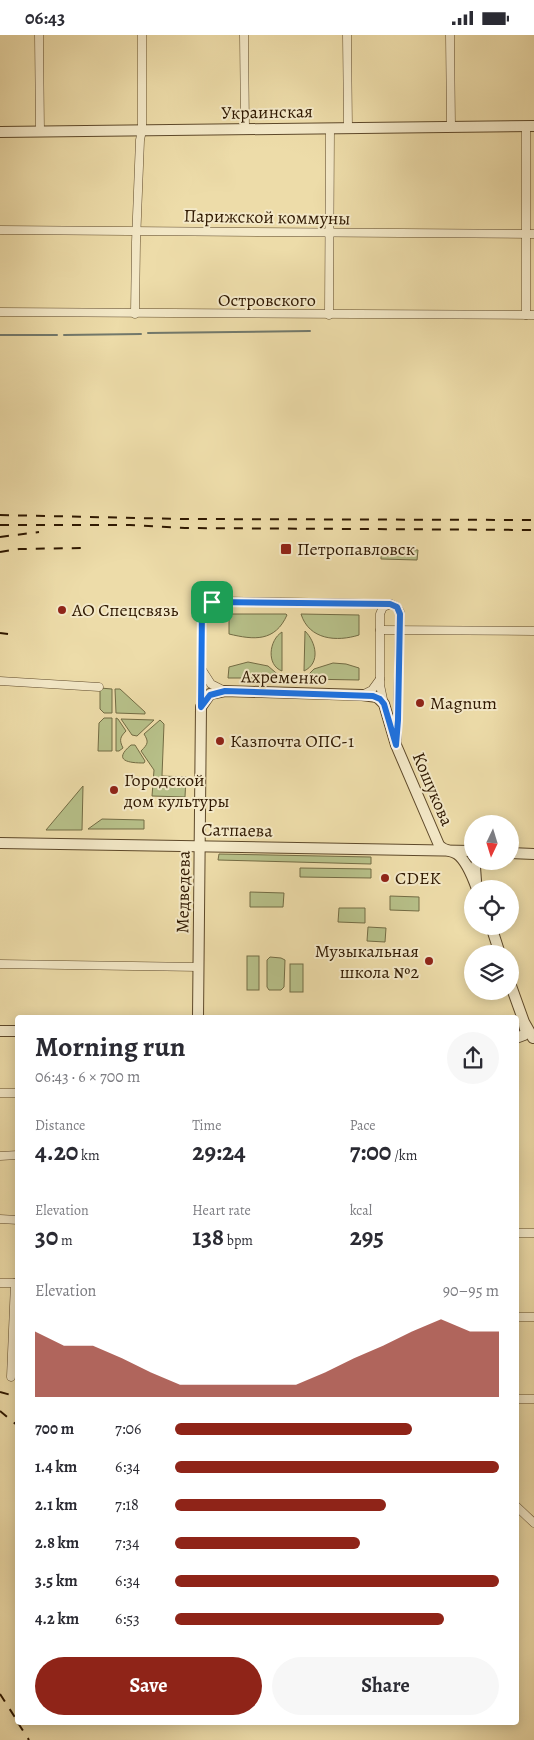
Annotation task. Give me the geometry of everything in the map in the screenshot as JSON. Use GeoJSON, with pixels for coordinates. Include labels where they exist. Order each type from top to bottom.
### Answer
{"type":"FeatureCollection","features":[{"type":"Feature","properties":{"kind":"street"},"geometry":{"type":"LineString","coordinates":[[39,35],[40,131]]}},
{"type":"Feature","properties":{"kind":"street"},"geometry":{"type":"LineString","coordinates":[[135,314],[136,230],[142,130],[142,35]]}},
{"type":"Feature","properties":{"kind":"street"},"geometry":{"type":"LineString","coordinates":[[244,35],[245,129]]}},
{"type":"Feature","properties":{"kind":"street"},"geometry":{"type":"LineString","coordinates":[[347,35],[348,128]]}},
{"type":"Feature","properties":{"kind":"street"},"geometry":{"type":"LineString","coordinates":[[450,35],[452,126]]}},
{"type":"Feature","properties":{"kind":"street"},"geometry":{"type":"LineString","coordinates":[[530,126],[530,315]]}},
{"type":"Feature","properties":{"kind":"street","name":"Украинская"},"geometry":{"type":"LineString","coordinates":[[0,132],[530,126]]}},
{"type":"Feature","properties":{"kind":"street"},"geometry":{"type":"LineString","coordinates":[[329,315],[330,128]]}},
{"type":"Feature","properties":{"kind":"street","name":"Парижской коммуны"},"geometry":{"type":"LineString","coordinates":[[0,230],[530,234]]}},
{"type":"Feature","properties":{"kind":"street","name":"Островского"},"geometry":{"type":"LineString","coordinates":[[0,312],[530,315]]}},
{"type":"Feature","properties":{"kind":"street"},"geometry":{"type":"LineString","coordinates":[[201,707],[202,607],[204,604],[220,601],[390,604]]}},
{"type":"Feature","properties":{"kind":"street"},"geometry":{"type":"LineString","coordinates":[[384,704],[380,679],[380,630],[382,609],[390,604]]}},
{"type":"Feature","properties":{"kind":"street","name":"Кошукова"},"geometry":{"type":"LineString","coordinates":[[390,604],[396,605],[399,610],[400,630],[396,745]]}},
{"type":"Feature","properties":{"kind":"street"},"geometry":{"type":"LineString","coordinates":[[380,630],[534,631]]}},
{"type":"Feature","properties":{"kind":"street"},"geometry":{"type":"LineString","coordinates":[[202,667],[205,676],[211,684],[225,691]]}},
{"type":"Feature","properties":{"kind":"street"},"geometry":{"type":"LineString","coordinates":[[362,695],[374,689],[380,679]]}},
{"type":"Feature","properties":{"kind":"street"},"geometry":{"type":"LineString","coordinates":[[0,681],[75,684],[99,687]]}},
{"type":"Feature","properties":{"kind":"street","name":"Ахременко"},"geometry":{"type":"LineString","coordinates":[[201,707],[210,695],[225,691],[362,695],[373,696],[380,699],[384,704]]}},
{"type":"Feature","properties":{"kind":"street","name":"Кошукова"},"geometry":{"type":"LineString","coordinates":[[384,704],[396,745],[439,845],[445,850],[458,855],[464,863]]}},
{"type":"Feature","properties":{"kind":"street","name":"Медведева"},"geometry":{"type":"LineString","coordinates":[[198,1015],[201,707]]}},
{"type":"Feature","properties":{"kind":"street","name":"Сатпаева"},"geometry":{"type":"LineString","coordinates":[[0,843],[86,843],[464,851]]}},
{"type":"Feature","properties":{"kind":"street"},"geometry":{"type":"LineString","coordinates":[[519,853],[534,853]]}},
{"type":"Feature","properties":{"kind":"street"},"geometry":{"type":"LineString","coordinates":[[0,964],[199,967]]}},
{"type":"Feature","properties":{"kind":"street"},"geometry":{"type":"LineString","coordinates":[[516,1000],[524,1022],[534,1039]]}},
{"type":"Feature","properties":{"kind":"street"},"geometry":{"type":"LineString","coordinates":[[519,1037],[525,1034],[524,1022]]}},
{"type":"Feature","properties":{"kind":"street"},"geometry":{"type":"LineString","coordinates":[[0,1031],[15,1031]]}},
{"type":"Feature","properties":{"kind":"street"},"geometry":{"type":"LineString","coordinates":[[519,1038],[534,1039]]}},
{"type":"Feature","properties":{"kind":"street"},"geometry":{"type":"LineString","coordinates":[[0,1093],[15,1093]]}},
{"type":"Feature","properties":{"kind":"street"},"geometry":{"type":"LineString","coordinates":[[0,1155],[15,1155]]}},
{"type":"Feature","properties":{"kind":"street"},"geometry":{"type":"LineString","coordinates":[[0,1219],[15,1219]]}},
{"type":"Feature","properties":{"kind":"street"},"geometry":{"type":"LineString","coordinates":[[519,1233],[534,1233]]}},
{"type":"Feature","properties":{"kind":"street"},"geometry":{"type":"LineString","coordinates":[[0,1283],[15,1283]]}},
{"type":"Feature","properties":{"kind":"street"},"geometry":{"type":"LineString","coordinates":[[11,1377],[15,1302]]}},
{"type":"Feature","properties":{"kind":"street"},"geometry":{"type":"LineString","coordinates":[[519,1317],[534,1317]]}},
{"type":"Feature","properties":{"kind":"street"},"geometry":{"type":"LineString","coordinates":[[519,1399],[534,1399]]}},
{"type":"Feature","properties":{"kind":"street"},"geometry":{"type":"LineString","coordinates":[[519,1509],[534,1523]]}},
{"type":"Feature","properties":{"kind":"green space"},"geometry":{"type":"Polygon","coordinates":[[[381,549],[418,550],[417,560],[381,559],[381,549]]]}},
{"type":"Feature","properties":{"kind":"green space"},"geometry":{"type":"Polygon","coordinates":[[[229,614],[287,615],[276,630],[263,637],[255,638],[229,634],[229,614]]]}},
{"type":"Feature","properties":{"kind":"green space"},"geometry":{"type":"Polygon","coordinates":[[[301,614],[359,615],[359,635],[342,638],[325,637],[310,629],[301,614]]]}},
{"type":"Feature","properties":{"kind":"green space"},"geometry":{"type":"Polygon","coordinates":[[[305,631],[314,646],[315,658],[313,663],[304,671],[305,631]]]}},
{"type":"Feature","properties":{"kind":"green space"},"geometry":{"type":"Polygon","coordinates":[[[282,632],[282,671],[273,663],[271,652],[274,641],[282,632]]]}},
{"type":"Feature","properties":{"kind":"green space"},"geometry":{"type":"Polygon","coordinates":[[[248,662],[268,666],[282,678],[228,678],[229,667],[248,662]]]}},
{"type":"Feature","properties":{"kind":"green space"},"geometry":{"type":"Polygon","coordinates":[[[333,663],[359,668],[359,680],[304,679],[314,669],[333,663]]]}},
{"type":"Feature","properties":{"kind":"green space"},"geometry":{"type":"Polygon","coordinates":[[[100,688],[112,689],[112,713],[104,713],[100,709],[100,688]]]}},
{"type":"Feature","properties":{"kind":"green space"},"geometry":{"type":"Polygon","coordinates":[[[115,689],[120,689],[145,714],[116,713],[115,689]]]}},
{"type":"Feature","properties":{"kind":"green space"},"geometry":{"type":"Polygon","coordinates":[[[104,718],[112,718],[112,751],[98,751],[99,723],[104,718]]]}},
{"type":"Feature","properties":{"kind":"green space"},"geometry":{"type":"Polygon","coordinates":[[[116,718],[126,731],[121,739],[123,748],[119,751],[116,751],[116,718]]]}},
{"type":"Feature","properties":{"kind":"green space"},"geometry":{"type":"Polygon","coordinates":[[[121,719],[154,720],[137,736],[132,735],[121,719]]]}},
{"type":"Feature","properties":{"kind":"green space"},"geometry":{"type":"Polygon","coordinates":[[[160,720],[164,724],[162,776],[186,777],[185,797],[152,796],[154,770],[141,751],[147,743],[144,734],[160,720]]]}},
{"type":"Feature","properties":{"kind":"green space"},"geometry":{"type":"Polygon","coordinates":[[[131,745],[135,745],[145,761],[144,763],[128,762],[123,758],[125,750],[131,745]]]}},
{"type":"Feature","properties":{"kind":"green space"},"geometry":{"type":"Polygon","coordinates":[[[83,786],[82,830],[46,830],[83,786]]]}},
{"type":"Feature","properties":{"kind":"green space"},"geometry":{"type":"Polygon","coordinates":[[[102,819],[144,820],[144,829],[88,829],[102,819]]]}},
{"type":"Feature","properties":{"kind":"green space"},"geometry":{"type":"Polygon","coordinates":[[[219,854],[371,857],[371,864],[218,860],[219,854]]]}},
{"type":"Feature","properties":{"kind":"green space"},"geometry":{"type":"Polygon","coordinates":[[[300,868],[371,869],[371,878],[300,877],[300,868]]]}},
{"type":"Feature","properties":{"kind":"green space"},"geometry":{"type":"Polygon","coordinates":[[[250,892],[284,893],[283,907],[250,907],[250,892]]]}},
{"type":"Feature","properties":{"kind":"green space"},"geometry":{"type":"Polygon","coordinates":[[[390,896],[419,897],[419,911],[390,910],[390,896]]]}},
{"type":"Feature","properties":{"kind":"green space"},"geometry":{"type":"Polygon","coordinates":[[[339,908],[365,908],[365,923],[338,922],[339,908]]]}},
{"type":"Feature","properties":{"kind":"green space"},"geometry":{"type":"Polygon","coordinates":[[[368,927],[386,928],[385,942],[367,941],[368,927]]]}},
{"type":"Feature","properties":{"kind":"green space"},"geometry":{"type":"Polygon","coordinates":[[[247,956],[259,956],[259,990],[247,990],[247,956]]]}},
{"type":"Feature","properties":{"kind":"green space"},"geometry":{"type":"Polygon","coordinates":[[[270,957],[285,960],[284,987],[281,990],[269,990],[267,987],[267,960],[270,957]]]}},
{"type":"Feature","properties":{"kind":"green space"},"geometry":{"type":"Polygon","coordinates":[[[290,964],[303,964],[303,992],[290,992],[290,964]]]}},
{"type":"Feature","properties":{"kind":"waterway"},"geometry":{"type":"LineString","coordinates":[[148,333],[310,331]]}},
{"type":"Feature","properties":{"kind":"waterway"},"geometry":{"type":"LineString","coordinates":[[64,335],[141,334]]}},
{"type":"Feature","properties":{"kind":"waterway"},"geometry":{"type":"LineString","coordinates":[[0,335],[57,335]]}},
{"type":"Feature","properties":{"kind":"railway"},"geometry":{"type":"LineString","coordinates":[[0,515],[184,519],[534,520]]}},
{"type":"Feature","properties":{"kind":"railway"},"geometry":{"type":"LineString","coordinates":[[0,525],[534,530]]}},
{"type":"Feature","properties":{"kind":"railway"},"geometry":{"type":"LineString","coordinates":[[0,537],[39,532]]}},
{"type":"Feature","properties":{"kind":"railway"},"geometry":{"type":"LineString","coordinates":[[0,552],[19,549],[85,548]]}},
{"type":"Feature","properties":{"kind":"railway"},"geometry":{"type":"LineString","coordinates":[[0,633],[8,634]]}},
{"type":"Feature","properties":{"kind":"railway"},"geometry":{"type":"LineString","coordinates":[[0,1392],[15,1396]]}},
{"type":"Feature","properties":{"kind":"railway"},"geometry":{"type":"LineString","coordinates":[[0,1411],[15,1424]]}},
{"type":"Feature","properties":{"kind":"railway"},"geometry":{"type":"LineString","coordinates":[[0,1694],[15,1717]]}},
{"type":"Feature","properties":{"kind":"railway"},"geometry":{"type":"LineString","coordinates":[[19,1725],[29,1740]]}},
{"type":"Feature","properties":{"kind":"place","name":"Петропавловск"},"geometry":{"type":"Point","coordinates":[286,549]}},
{"type":"Feature","properties":{"kind":"place","name":"АО Спецсвязь"},"geometry":{"type":"Point","coordinates":[62,610]}},
{"type":"Feature","properties":{"kind":"place","name":"Magnum"},"geometry":{"type":"Point","coordinates":[420,703]}},
{"type":"Feature","properties":{"kind":"place","name":"Казпочта ОПС-1"},"geometry":{"type":"Point","coordinates":[220,741]}},
{"type":"Feature","properties":{"kind":"place","name":"Городской дом культуры"},"geometry":{"type":"Point","coordinates":[114,790]}},
{"type":"Feature","properties":{"kind":"place","name":"CDEK"},"geometry":{"type":"Point","coordinates":[385,878]}},
{"type":"Feature","properties":{"kind":"place","name":"Музыкальная школа №2"},"geometry":{"type":"Point","coordinates":[429,961]}},
{"type":"Feature","properties":{"kind":"route"},"geometry":{"type":"LineString","coordinates":[[212,602],[390,604],[397,607],[400,614],[396,745],[384,704],[380,699],[373,696],[225,691],[215,692],[207,697],[201,707],[202,606],[212,602]]}}]}
